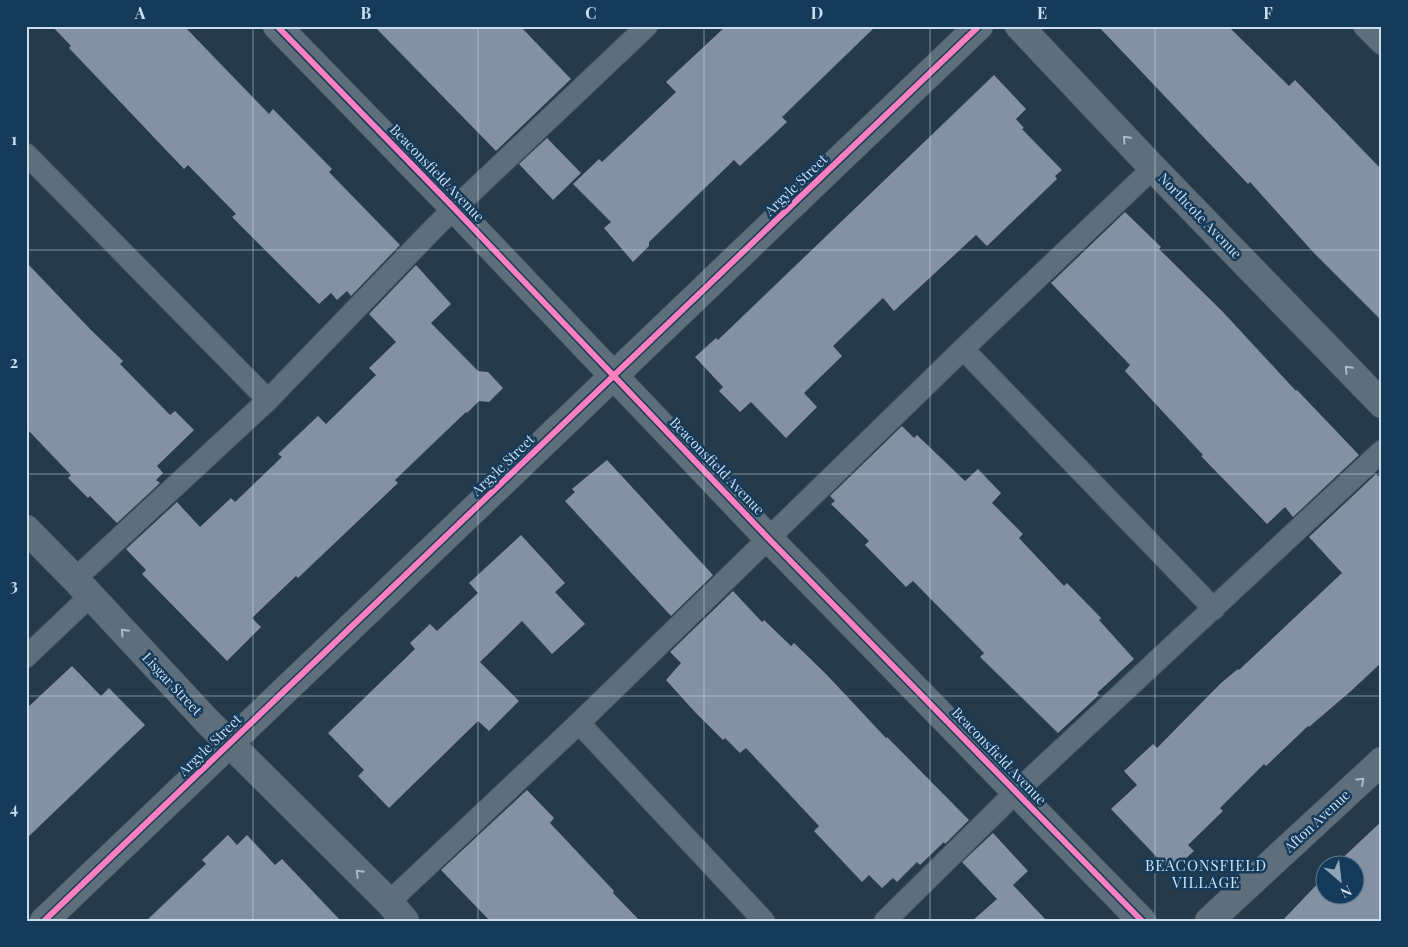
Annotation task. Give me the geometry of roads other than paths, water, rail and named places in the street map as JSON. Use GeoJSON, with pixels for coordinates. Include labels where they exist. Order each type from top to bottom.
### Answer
{"type":"FeatureCollection","features":[{"type":"Feature","properties":{"kind":"street","name":"Beaconsfield Avenue"},"geometry":{"type":"LineString","coordinates":[[277,26],[454,208],[769,538],[1142,921]]}},
{"type":"Feature","properties":{"kind":"street","name":"Argyle Street"},"geometry":{"type":"LineString","coordinates":[[44,921],[979,26]]}},
{"type":"Feature","properties":{"kind":"street","name":"Northcote Avenue"},"geometry":{"type":"LineString","coordinates":[[1019,26],[1153,168],[1382,404]]}},
{"type":"Feature","properties":{"kind":"street","name":"Lisgar Street"},"geometry":{"type":"LineString","coordinates":[[26,529],[230,744],[397,912]]}},
{"type":"Feature","properties":{"kind":"street","name":"Afton Avenue"},"geometry":{"type":"LineString","coordinates":[[1209,921],[1382,761]]}},
{"type":"Feature","properties":{"kind":"lane"},"geometry":{"type":"LineString","coordinates":[[26,656],[83,588],[454,208],[647,26]]}},
{"type":"Feature","properties":{"kind":"lane"},"geometry":{"type":"LineString","coordinates":[[1364,26],[1382,44]]}},
{"type":"Feature","properties":{"kind":"lane"},"geometry":{"type":"LineString","coordinates":[[26,154],[268,400]]}},
{"type":"Feature","properties":{"kind":"lane"},"geometry":{"type":"LineString","coordinates":[[397,912],[579,724],[963,349],[1153,168]]}},
{"type":"Feature","properties":{"kind":"lane"},"geometry":{"type":"LineString","coordinates":[[963,349],[1214,608]]}},
{"type":"Feature","properties":{"kind":"lane"},"geometry":{"type":"LineString","coordinates":[[885,921],[1016,792],[1382,451]]}},
{"type":"Feature","properties":{"kind":"lane"},"geometry":{"type":"LineString","coordinates":[[579,724],[764,921]]}},
{"type":"Feature","properties":{"kind":"district","name":"BEACONSFIELD VILLAGE"},"geometry":{"type":"Point","coordinates":[1206,874]}}]}
